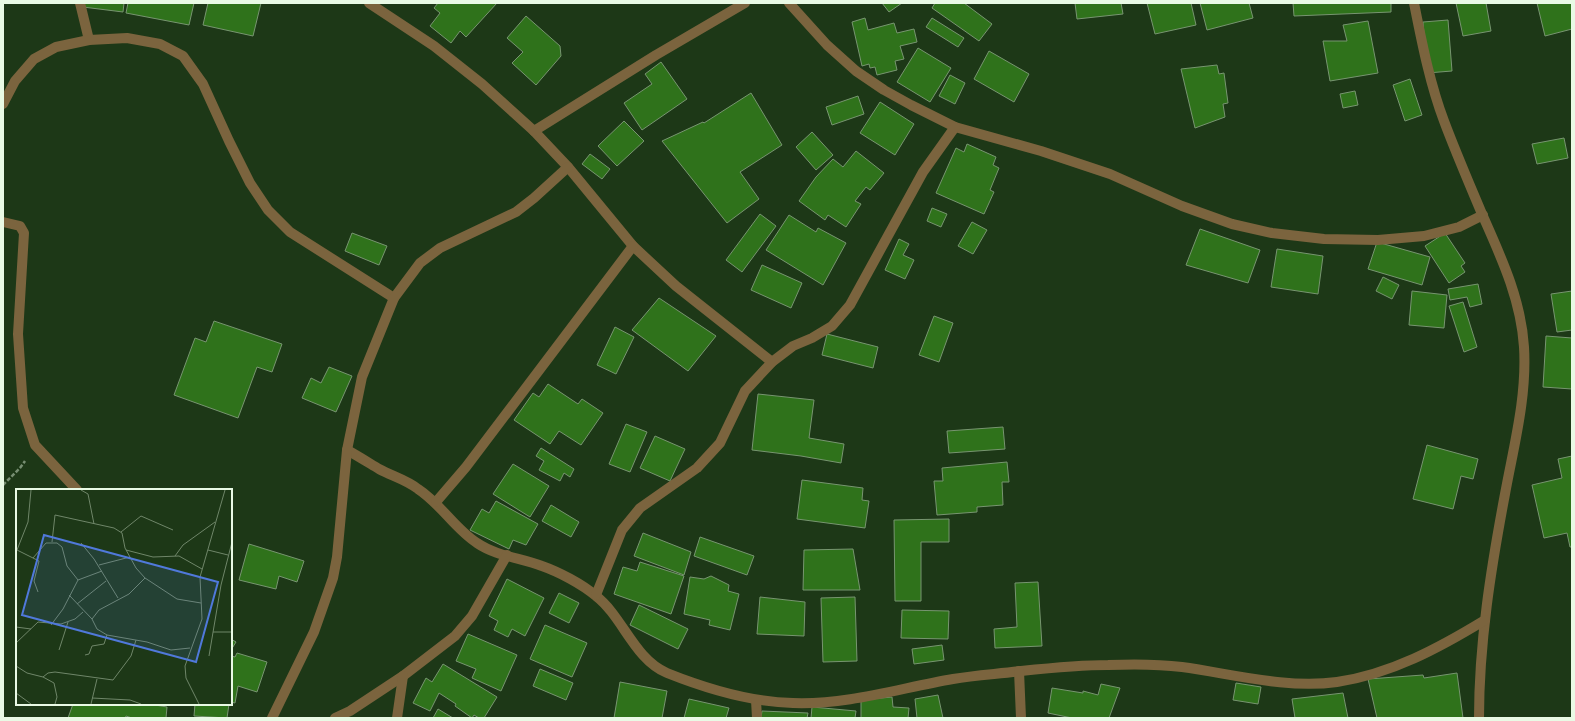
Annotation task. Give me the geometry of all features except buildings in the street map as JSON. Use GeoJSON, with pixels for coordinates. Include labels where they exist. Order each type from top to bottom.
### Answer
{"type":"FeatureCollection","features":[{"type":"Feature","properties":{"kind":"street"},"geometry":{"type":"LineString","coordinates":[[80,3],[89,40]]}},
{"type":"Feature","properties":{"kind":"street"},"geometry":{"type":"LineString","coordinates":[[369,3],[434,46],[482,84],[534,131],[568,167],[633,246],[676,286],[772,362]]}},
{"type":"Feature","properties":{"kind":"street"},"geometry":{"type":"LineString","coordinates":[[534,131],[656,55],[745,3]]}},
{"type":"Feature","properties":{"kind":"street"},"geometry":{"type":"LineString","coordinates":[[789,3],[827,45],[856,70],[904,101],[954,127],[1041,151],[1110,174],[1182,206],[1232,224],[1272,233],[1324,239],[1378,240],[1424,236],[1459,227],[1482,215]]}},
{"type":"Feature","properties":{"kind":"street"},"geometry":{"type":"LineString","coordinates":[[1414,3],[1424,55],[1443,120],[1482,215],[1497,247],[1516,297],[1524,347],[1523,402],[1494,556],[1485,620],[1479,681],[1479,718]]}},
{"type":"Feature","properties":{"kind":"street"},"geometry":{"type":"LineString","coordinates":[[3,104],[16,81],[34,59],[56,47],[89,40],[127,38],[160,44],[183,56],[203,84],[250,183],[268,210],[290,232],[394,298]]}},
{"type":"Feature","properties":{"kind":"street"},"geometry":{"type":"LineString","coordinates":[[596,595],[622,530],[640,508],[697,468],[720,443],[745,391],[772,362],[793,346],[812,338],[832,326],[850,305],[882,250],[923,172],[954,127]]}},
{"type":"Feature","properties":{"kind":"street"},"geometry":{"type":"LineString","coordinates":[[272,718],[314,632],[333,578],[337,557],[347,450],[362,377],[394,298],[420,263],[440,248],[516,212],[539,194],[568,167]]}},
{"type":"Feature","properties":{"kind":"street"},"geometry":{"type":"LineString","coordinates":[[3,222],[9,222],[20,226],[24,233],[18,334],[23,408],[35,445],[76,489]]}},
{"type":"Feature","properties":{"kind":"street"},"geometry":{"type":"LineString","coordinates":[[436,502],[466,467],[633,246]]}},
{"type":"Feature","properties":{"kind":"street"},"geometry":{"type":"LineString","coordinates":[[347,450],[416,487],[436,502],[466,534],[480,545],[507,556],[542,566],[564,575],[596,595],[615,615],[633,643],[646,658],[663,671],[708,687],[756,700],[795,703],[835,702],[884,694],[953,679],[1055,667],[1109,665],[1178,667],[1296,683],[1333,682],[1358,678],[1403,664],[1441,646],[1485,620]]}},
{"type":"Feature","properties":{"kind":"street"},"geometry":{"type":"LineString","coordinates":[[335,718],[350,711],[403,676],[455,636],[472,616],[507,556]]}},
{"type":"Feature","properties":{"kind":"street"},"geometry":{"type":"LineString","coordinates":[[1019,671],[1021,718]]}},
{"type":"Feature","properties":{"kind":"street"},"geometry":{"type":"LineString","coordinates":[[397,718],[403,676]]}},
{"type":"Feature","properties":{"kind":"street"},"geometry":{"type":"LineString","coordinates":[[756,700],[757,718]]}},
{"type":"Feature","properties":{"kind":"path"},"geometry":{"type":"LineString","coordinates":[[3,485],[20,468],[35,445]]}}]}
